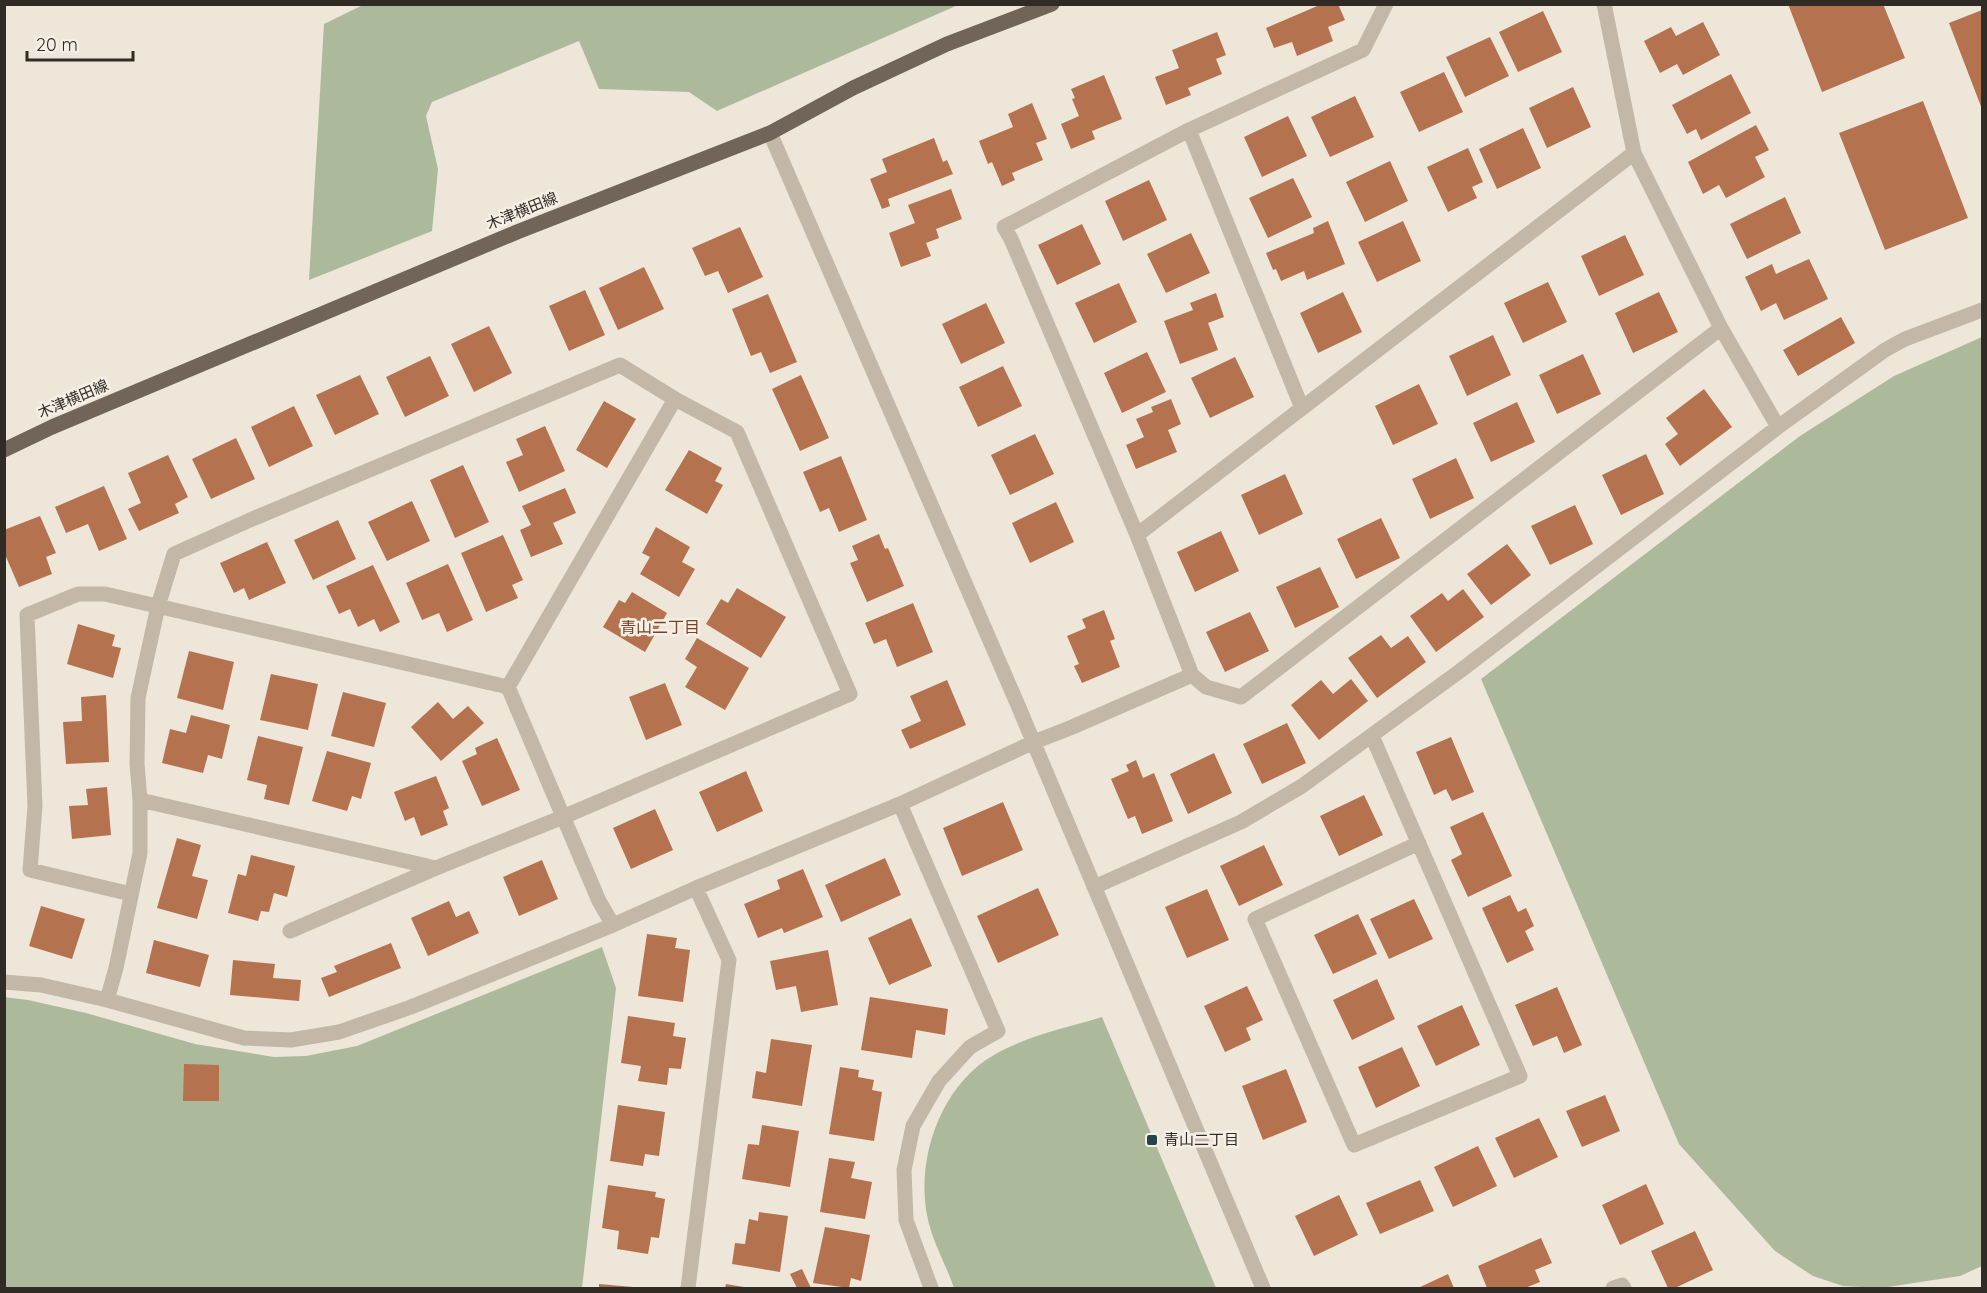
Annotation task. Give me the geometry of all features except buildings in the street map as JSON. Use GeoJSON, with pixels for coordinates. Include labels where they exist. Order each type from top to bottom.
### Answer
{"type":"FeatureCollection","features":[{"type":"Feature","properties":{"kind":"main road","name":"木津横田線"},"geometry":{"type":"LineString","coordinates":[[4,450],[51,427],[517,232],[770,133],[853,88],[947,44],[1052,4]]}},
{"type":"Feature","properties":{"kind":"street"},"geometry":{"type":"LineString","coordinates":[[1386,4],[1363,50],[1189,130],[1004,227],[1137,535],[1192,675],[1206,687],[1241,697],[1721,328]]}},
{"type":"Feature","properties":{"kind":"street"},"geometry":{"type":"LineString","coordinates":[[1604,4],[1634,153],[1721,328],[1778,427]]}},
{"type":"Feature","properties":{"kind":"street"},"geometry":{"type":"LineString","coordinates":[[1189,130],[1302,408]]}},
{"type":"Feature","properties":{"kind":"street"},"geometry":{"type":"LineString","coordinates":[[770,133],[1034,742],[1263,1288]]}},
{"type":"Feature","properties":{"kind":"street"},"geometry":{"type":"LineString","coordinates":[[1137,535],[1634,153]]}},
{"type":"Feature","properties":{"kind":"street"},"geometry":{"type":"LineString","coordinates":[[1094,887],[1241,822],[1302,786],[1460,671],[1778,427],[1885,350],[1905,339],[1983,310]]}},
{"type":"Feature","properties":{"kind":"street"},"geometry":{"type":"LineString","coordinates":[[107,1000],[140,853],[137,764],[138,698],[158,606],[174,554],[620,365],[675,399],[737,432],[850,694],[290,931]]}},
{"type":"Feature","properties":{"kind":"street"},"geometry":{"type":"LineString","coordinates":[[508,687],[675,399]]}},
{"type":"Feature","properties":{"kind":"street"},"geometry":{"type":"LineString","coordinates":[[130,894],[30,870],[35,807],[27,615],[78,594],[105,594],[508,687]]}},
{"type":"Feature","properties":{"kind":"street"},"geometry":{"type":"LineString","coordinates":[[4,982],[41,985],[107,1000],[244,1038],[291,1040],[339,1032],[411,1007],[613,925],[696,888],[900,804],[1034,742],[1192,675]]}},
{"type":"Feature","properties":{"kind":"street"},"geometry":{"type":"LineString","coordinates":[[508,687],[599,901],[613,925]]}},
{"type":"Feature","properties":{"kind":"street"},"geometry":{"type":"LineString","coordinates":[[1372,736],[1419,843],[1520,1076],[1354,1145],[1255,919],[1419,843]]}},
{"type":"Feature","properties":{"kind":"street"},"geometry":{"type":"LineString","coordinates":[[140,800],[436,868]]}},
{"type":"Feature","properties":{"kind":"street"},"geometry":{"type":"LineString","coordinates":[[900,804],[998,1031],[970,1047],[939,1081],[913,1126],[904,1170],[906,1220],[931,1288]]}},
{"type":"Feature","properties":{"kind":"street"},"geometry":{"type":"LineString","coordinates":[[688,1288],[729,960],[696,888]]}},
{"type":"Feature","properties":{"kind":"street"},"geometry":{"type":"LineString","coordinates":[[1613,1288],[1622,1285],[1624,1288]]}},
{"type":"Feature","properties":{"kind":"green space"},"geometry":{"type":"Polygon","coordinates":[[[363,5],[958,5],[717,111],[689,92],[599,89],[579,41],[432,102],[426,116],[438,169],[432,231],[309,280],[324,24],[363,5]]]}},
{"type":"Feature","properties":{"kind":"green space"},"geometry":{"type":"Polygon","coordinates":[[[1982,337],[1982,1266],[1960,1276],[1881,1288],[1843,1286],[1813,1276],[1775,1251],[1679,1144],[1481,679],[1800,436],[1894,376],[1982,337]]]}},
{"type":"Feature","properties":{"kind":"green space"},"geometry":{"type":"Polygon","coordinates":[[[602,947],[616,988],[582,1288],[5,1288],[4,997],[86,1013],[195,1044],[274,1057],[306,1056],[357,1046],[602,947]]]}},
{"type":"Feature","properties":{"kind":"green space"},"geometry":{"type":"Polygon","coordinates":[[[1102,1017],[1216,1288],[954,1288],[932,1234],[925,1193],[925,1170],[929,1147],[936,1125],[947,1104],[975,1068],[1006,1048],[1102,1017]]]}},
{"type":"Feature","properties":{"kind":"place","name":"青山二丁目"},"geometry":{"type":"Point","coordinates":[1152,1140]}},
{"type":"Feature","properties":{"kind":"district","name":"青山二丁目"},"geometry":{"type":"Point","coordinates":[660,627]}}]}
